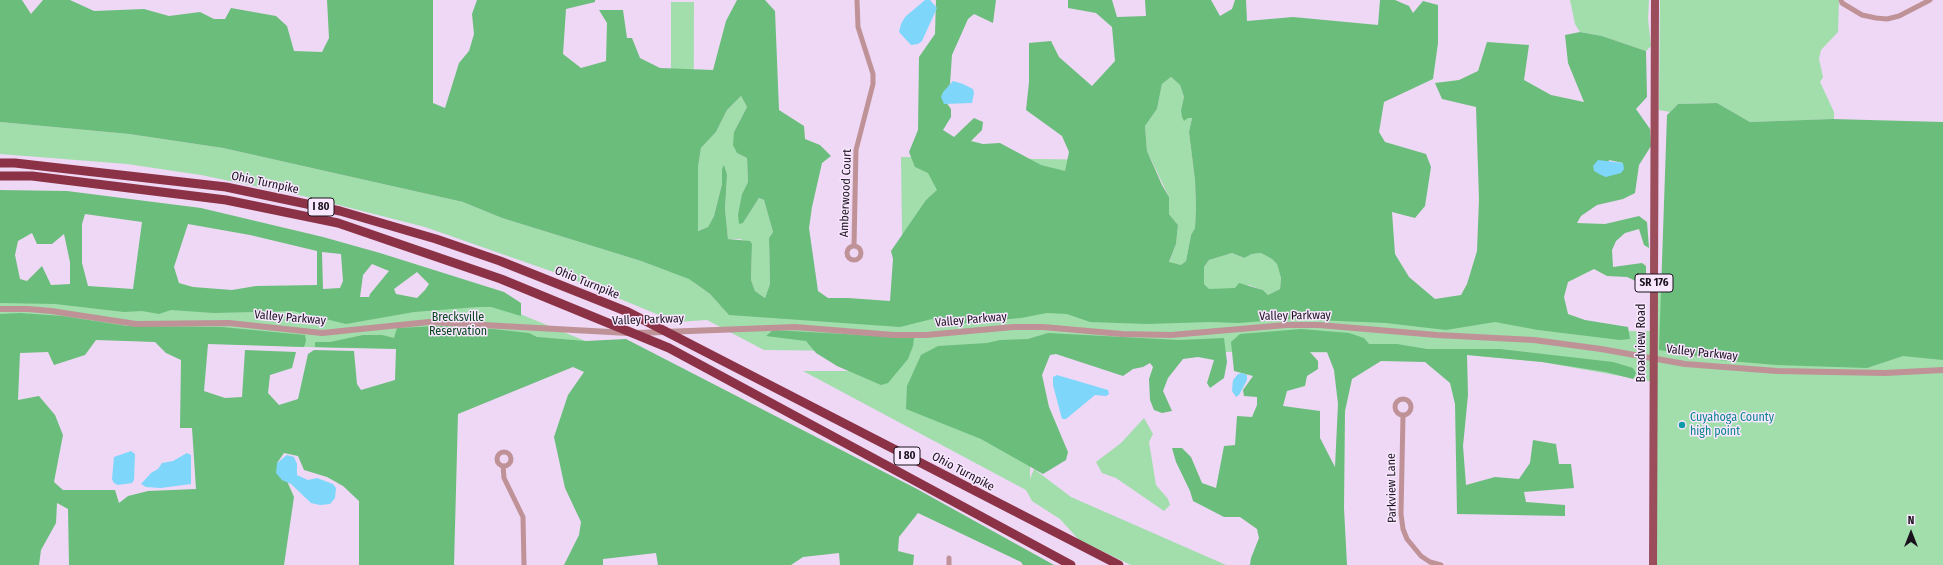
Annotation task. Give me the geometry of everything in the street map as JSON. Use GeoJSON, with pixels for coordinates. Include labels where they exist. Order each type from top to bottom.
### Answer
{"type":"FeatureCollection","features":[{"type":"Feature","properties":{"kind":"highway","name":"Ohio Turnpike"},"geometry":{"type":"LineString","coordinates":[[0,163],[15,163],[226,187],[340,211],[500,261],[628,312],[1119,565]]}},
{"type":"Feature","properties":{"kind":"highway","name":"Ohio Turnpike"},"geometry":{"type":"LineString","coordinates":[[0,176],[32,176],[226,200],[338,223],[501,279],[669,348],[1071,565]]}},
{"type":"Feature","properties":{"kind":"main road","name":"Broadview Road"},"geometry":{"type":"LineString","coordinates":[[1653,565],[1655,0]]}},
{"type":"Feature","properties":{"kind":"street","name":"Amberwood Court"},"geometry":{"type":"LineString","coordinates":[[854,246],[856,150],[873,84],[873,74],[858,27],[857,0]]}},
{"type":"Feature","properties":{"kind":"street"},"geometry":{"type":"LineString","coordinates":[[1842,2],[1862,15],[1887,19],[1899,16],[1930,0]]}},
{"type":"Feature","properties":{"kind":"street","name":"Valley Parkway"},"geometry":{"type":"LineString","coordinates":[[0,309],[51,311],[136,324],[229,323],[322,333],[429,322],[606,333],[795,327],[894,335],[926,335],[1013,327],[1043,327],[1122,334],[1171,335],[1307,325],[1437,335],[1534,340],[1594,348],[1685,364],[1777,371],[1885,373],[1943,370]]}},
{"type":"Feature","properties":{"kind":"street","name":"Parkview Lane"},"geometry":{"type":"LineString","coordinates":[[1403,415],[1401,514],[1403,530],[1407,539],[1421,556],[1430,562],[1441,565]]}},
{"type":"Feature","properties":{"kind":"street"},"geometry":{"type":"LineString","coordinates":[[503,466],[504,478],[523,517],[524,565]]}},
{"type":"Feature","properties":{"kind":"street"},"geometry":{"type":"LineString","coordinates":[[949,558],[949,565]]}},
{"type":"Feature","properties":{"kind":"green space"},"geometry":{"type":"Polygon","coordinates":[[[0,0],[22,0],[31,14],[43,0],[70,0],[94,11],[144,9],[169,16],[200,12],[214,19],[225,19],[231,8],[276,16],[287,26],[294,51],[322,52],[329,38],[327,0],[433,0],[433,103],[445,108],[459,63],[469,51],[474,34],[472,14],[477,0],[595,0],[595,2],[566,9],[563,54],[581,68],[606,61],[607,23],[599,10],[623,10],[627,38],[632,38],[640,58],[660,68],[713,70],[726,21],[737,0],[765,0],[775,11],[779,110],[804,126],[805,139],[820,145],[831,156],[822,163],[809,228],[818,291],[828,298],[890,301],[893,259],[891,251],[926,200],[937,190],[928,173],[915,167],[909,152],[918,130],[919,57],[935,34],[936,0],[996,0],[993,23],[974,14],[968,19],[952,55],[950,84],[943,98],[951,109],[951,117],[943,130],[954,137],[974,118],[983,122],[982,130],[971,141],[983,144],[1000,143],[1041,165],[1065,171],[1069,152],[1062,136],[1026,110],[1029,82],[1029,43],[1051,41],[1059,57],[1092,86],[1115,61],[1112,27],[1096,13],[1068,8],[1068,0],[1112,0],[1117,17],[1146,16],[1145,0],[1211,0],[1220,16],[1232,9],[1235,0],[1246,0],[1247,21],[1293,17],[1378,25],[1380,0],[1395,0],[1409,6],[1413,13],[1423,1],[1438,5],[1438,43],[1433,79],[1384,102],[1379,132],[1385,142],[1426,154],[1431,167],[1425,206],[1415,218],[1392,212],[1395,254],[1409,277],[1435,299],[1461,295],[1467,284],[1477,251],[1479,199],[1476,107],[1442,99],[1435,83],[1459,80],[1478,71],[1487,42],[1529,45],[1524,80],[1551,95],[1584,102],[1568,63],[1565,35],[1580,32],[1602,36],[1646,51],[1647,97],[1636,109],[1650,129],[1651,146],[1639,165],[1635,193],[1623,199],[1597,205],[1581,216],[1577,223],[1605,224],[1639,216],[1647,222],[1649,248],[1644,245],[1639,229],[1625,233],[1616,241],[1612,250],[1613,267],[1642,263],[1646,266],[1646,292],[1638,282],[1627,277],[1607,276],[1594,269],[1568,282],[1564,297],[1568,314],[1585,320],[1628,327],[1630,339],[1620,340],[1538,330],[1495,322],[1446,330],[1386,323],[1291,319],[1238,323],[1210,322],[1147,324],[1090,322],[1067,314],[1047,313],[1021,318],[965,323],[942,324],[932,319],[900,327],[729,315],[710,294],[689,279],[641,261],[502,218],[463,202],[223,148],[129,134],[0,122],[0,0]],[[1171,77],[1162,84],[1157,109],[1145,126],[1147,151],[1169,197],[1169,214],[1178,225],[1176,244],[1169,262],[1181,265],[1186,261],[1191,235],[1195,228],[1195,180],[1189,132],[1192,118],[1188,118],[1184,121],[1182,117],[1181,110],[1184,97],[1180,85],[1171,77]],[[741,96],[727,110],[716,132],[701,148],[698,167],[698,231],[708,227],[714,216],[722,184],[722,169],[724,165],[727,175],[725,209],[728,239],[750,241],[752,244],[751,280],[755,291],[765,298],[770,284],[769,238],[773,232],[764,200],[759,198],[743,223],[739,224],[738,215],[742,194],[748,182],[747,158],[737,153],[733,145],[734,132],[747,107],[741,96]],[[1609,160],[1606,177],[1623,163],[1609,160]],[[1232,253],[1209,260],[1204,267],[1204,284],[1209,289],[1235,288],[1239,283],[1263,290],[1268,295],[1280,289],[1281,278],[1277,264],[1272,259],[1261,253],[1252,254],[1244,258],[1232,253]]]}},
{"type":"Feature","properties":{"kind":"green space"},"geometry":{"type":"Polygon","coordinates":[[[1570,0],[1649,0],[1648,19],[1651,46],[1646,51],[1602,36],[1580,32],[1575,24],[1570,0]]]}},
{"type":"Feature","properties":{"kind":"green space"},"geometry":{"type":"Polygon","coordinates":[[[1660,0],[1839,0],[1838,32],[1821,50],[1819,59],[1823,77],[1820,82],[1834,112],[1834,119],[1750,122],[1717,103],[1678,104],[1670,112],[1659,110],[1660,0]]]}},
{"type":"Feature","properties":{"kind":"green space"},"geometry":{"type":"Polygon","coordinates":[[[671,2],[694,2],[693,282],[710,294],[720,305],[903,306],[901,157],[1108,160],[1107,306],[1581,322],[1629,331],[1654,331],[1655,286],[1943,286],[1943,565],[1654,565],[1654,382],[1542,362],[1447,353],[1031,351],[1030,479],[1034,469],[1071,497],[1226,565],[1131,565],[1079,540],[1060,519],[1032,501],[1026,490],[803,371],[855,371],[855,351],[764,350],[707,320],[676,322],[562,275],[425,227],[303,196],[201,175],[127,164],[0,154],[0,122],[129,134],[223,148],[463,202],[502,218],[641,261],[671,272],[671,2]]]}},
{"type":"Feature","properties":{"kind":"green space"},"geometry":{"type":"Polygon","coordinates":[[[1171,77],[1180,85],[1184,97],[1181,110],[1188,118],[1192,117],[1189,132],[1195,180],[1195,228],[1191,235],[1186,261],[1181,265],[1169,263],[1176,244],[1178,225],[1169,214],[1169,197],[1147,151],[1145,126],[1157,109],[1162,84],[1171,77]]]}},
{"type":"Feature","properties":{"kind":"green space"},"geometry":{"type":"Polygon","coordinates":[[[741,96],[747,107],[734,132],[737,153],[747,158],[748,182],[742,194],[743,223],[759,198],[764,200],[773,232],[769,238],[770,284],[765,298],[755,291],[751,280],[752,244],[740,239],[728,239],[725,209],[727,175],[722,169],[722,184],[714,216],[708,227],[697,231],[698,167],[701,148],[716,132],[727,110],[741,96]]]}},
{"type":"Feature","properties":{"kind":"green space"},"geometry":{"type":"Polygon","coordinates":[[[1717,103],[1750,122],[1832,119],[1943,122],[1943,360],[1903,356],[1867,368],[1776,365],[1718,360],[1659,350],[1667,115],[1678,104],[1717,103]]]}},
{"type":"Feature","properties":{"kind":"green space"},"geometry":{"type":"Polygon","coordinates":[[[0,190],[67,191],[201,208],[323,237],[380,253],[504,292],[521,303],[521,316],[491,307],[478,307],[414,312],[346,324],[293,311],[214,313],[171,310],[159,314],[142,311],[124,312],[55,304],[0,303],[0,190]],[[85,214],[82,224],[82,263],[88,286],[133,289],[142,222],[85,214]],[[188,224],[174,267],[179,283],[193,287],[232,290],[256,286],[317,285],[317,251],[250,235],[188,224]],[[32,233],[18,241],[15,255],[20,279],[27,281],[42,266],[51,285],[70,284],[70,262],[64,234],[52,244],[37,244],[32,233]],[[322,252],[323,289],[340,288],[343,281],[341,254],[322,252]],[[372,264],[363,275],[360,297],[369,297],[389,271],[372,264]],[[417,272],[394,289],[396,294],[417,298],[429,284],[417,272]]]}},
{"type":"Feature","properties":{"kind":"green space"},"geometry":{"type":"Polygon","coordinates":[[[1232,253],[1243,258],[1252,254],[1261,253],[1272,259],[1277,264],[1281,278],[1280,289],[1268,295],[1263,290],[1249,285],[1227,290],[1209,290],[1204,284],[1204,267],[1209,260],[1232,253]]]}},
{"type":"Feature","properties":{"kind":"green space","name":"Brecksville Reservation"},"geometry":{"type":"Polygon","coordinates":[[[0,291],[496,304],[607,350],[335,348],[0,336],[0,291]]]}},
{"type":"Feature","properties":{"kind":"green space"},"geometry":{"type":"Polygon","coordinates":[[[20,313],[63,316],[127,326],[222,327],[305,335],[306,341],[304,347],[208,344],[204,391],[225,398],[242,397],[245,350],[296,352],[292,368],[270,375],[268,393],[279,405],[298,399],[308,354],[314,350],[354,351],[357,384],[361,390],[395,380],[396,349],[315,347],[315,342],[330,342],[363,335],[382,335],[394,338],[397,328],[438,326],[493,329],[529,333],[537,337],[586,341],[626,339],[917,489],[1054,565],[1023,565],[1021,562],[918,513],[899,537],[898,551],[914,555],[913,565],[840,565],[839,553],[803,557],[791,565],[658,565],[656,553],[603,559],[603,565],[564,565],[579,535],[581,522],[565,488],[554,437],[568,395],[584,372],[573,367],[458,414],[454,565],[359,565],[359,501],[343,486],[327,477],[304,470],[298,456],[284,453],[277,463],[282,480],[287,481],[294,497],[284,565],[69,565],[68,509],[57,503],[56,523],[41,550],[39,565],[0,565],[0,314],[20,313]],[[96,340],[85,355],[54,365],[48,352],[20,353],[18,400],[39,396],[55,415],[63,435],[54,482],[63,490],[115,490],[119,503],[128,496],[148,491],[196,489],[192,428],[180,428],[181,360],[166,353],[155,342],[96,340]]]}},
{"type":"Feature","properties":{"kind":"green space"},"geometry":{"type":"Polygon","coordinates":[[[1301,329],[1349,333],[1364,338],[1369,344],[1397,344],[1427,349],[1500,349],[1613,362],[1633,368],[1636,373],[1633,379],[1606,372],[1542,362],[1467,355],[1468,395],[1463,446],[1466,485],[1495,477],[1519,479],[1530,463],[1533,440],[1556,444],[1559,464],[1571,464],[1574,488],[1524,492],[1526,502],[1565,505],[1565,516],[1457,514],[1455,404],[1450,383],[1425,362],[1381,361],[1352,379],[1345,411],[1344,508],[1347,565],[1250,565],[1251,558],[1259,538],[1257,529],[1240,517],[1224,517],[1193,501],[1190,491],[1176,462],[1172,448],[1182,448],[1191,457],[1202,483],[1216,488],[1224,446],[1235,445],[1237,416],[1252,417],[1257,405],[1257,397],[1244,396],[1243,390],[1253,376],[1234,371],[1231,342],[1240,334],[1301,329]],[[1310,352],[1318,361],[1318,369],[1307,376],[1305,386],[1287,391],[1283,406],[1320,411],[1320,438],[1335,467],[1338,404],[1334,370],[1327,352],[1310,352]]]}},
{"type":"Feature","properties":{"kind":"green space"},"geometry":{"type":"Polygon","coordinates":[[[773,330],[914,338],[913,346],[908,359],[888,383],[881,385],[837,366],[816,353],[806,341],[766,336],[773,330]]]}},
{"type":"Feature","properties":{"kind":"green space"},"geometry":{"type":"Polygon","coordinates":[[[1048,333],[1179,340],[1224,338],[1227,362],[1224,378],[1210,388],[1207,383],[1214,360],[1198,357],[1183,359],[1168,378],[1163,391],[1172,411],[1162,413],[1154,410],[1150,400],[1149,379],[1153,367],[1150,363],[1143,367],[1133,369],[1123,376],[1056,354],[1050,355],[1042,375],[1049,407],[1068,452],[1066,460],[1043,474],[981,439],[906,409],[907,386],[921,355],[938,346],[1028,339],[1048,333]]]}},
{"type":"Feature","properties":{"kind":"green space"},"geometry":{"type":"Polygon","coordinates":[[[1144,418],[1153,434],[1149,442],[1156,485],[1168,499],[1170,505],[1164,511],[1116,478],[1102,473],[1096,462],[1121,443],[1144,418]]]}},
{"type":"Feature","properties":{"kind":"water"},"geometry":{"type":"Polygon","coordinates":[[[925,0],[930,0],[937,8],[922,41],[918,44],[911,45],[899,32],[901,24],[905,17],[925,0]]]}},
{"type":"Feature","properties":{"kind":"water"},"geometry":{"type":"Polygon","coordinates":[[[953,81],[973,89],[974,93],[972,103],[944,104],[941,97],[943,92],[953,81]]]}},
{"type":"Feature","properties":{"kind":"water"},"geometry":{"type":"Polygon","coordinates":[[[1598,160],[1623,163],[1624,169],[1621,173],[1606,177],[1594,171],[1593,166],[1598,160]]]}},
{"type":"Feature","properties":{"kind":"water"},"geometry":{"type":"Polygon","coordinates":[[[1242,373],[1247,375],[1247,380],[1239,395],[1236,397],[1232,391],[1233,380],[1238,374],[1242,373]]]}},
{"type":"Feature","properties":{"kind":"water"},"geometry":{"type":"Polygon","coordinates":[[[1057,375],[1108,390],[1109,394],[1106,396],[1095,395],[1066,419],[1062,419],[1053,385],[1053,377],[1057,375]]]}},
{"type":"Feature","properties":{"kind":"water"},"geometry":{"type":"Polygon","coordinates":[[[131,451],[135,454],[134,480],[132,483],[118,485],[114,483],[112,479],[114,457],[131,451]]]}},
{"type":"Feature","properties":{"kind":"water"},"geometry":{"type":"Polygon","coordinates":[[[187,453],[191,455],[191,484],[161,488],[146,487],[141,484],[151,473],[158,469],[162,463],[173,461],[187,453]]]}},
{"type":"Feature","properties":{"kind":"water"},"geometry":{"type":"Polygon","coordinates":[[[287,455],[294,457],[297,464],[297,475],[308,480],[317,478],[333,484],[336,488],[335,498],[330,504],[320,505],[311,503],[291,484],[282,480],[276,473],[277,463],[287,455]]]}},
{"type":"Feature","properties":{"kind":"place","name":"Cuyahoga County high point"},"geometry":{"type":"Point","coordinates":[1682,425]}}]}
